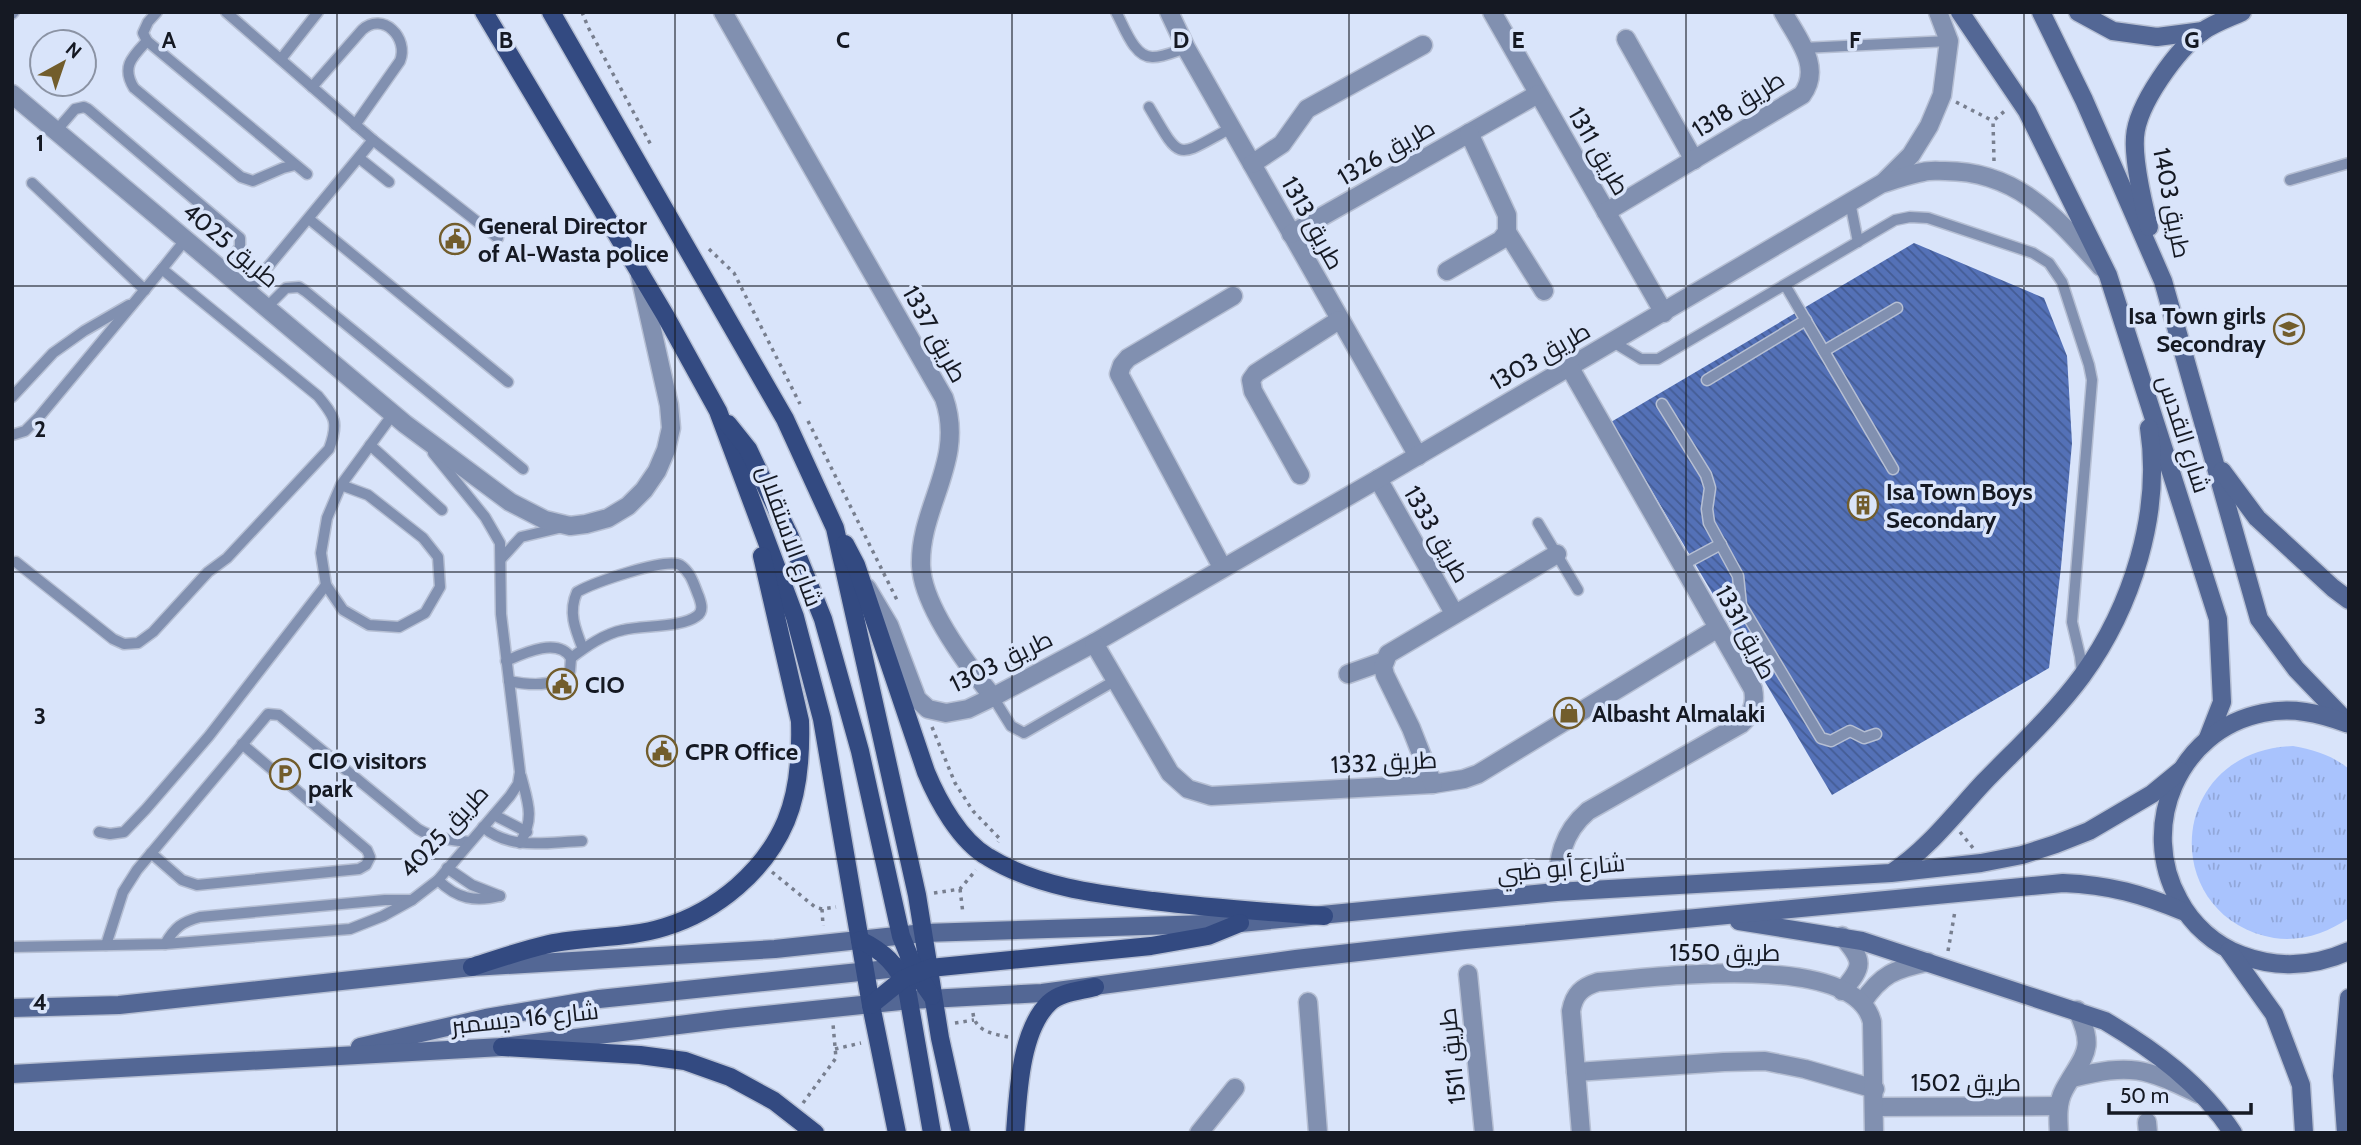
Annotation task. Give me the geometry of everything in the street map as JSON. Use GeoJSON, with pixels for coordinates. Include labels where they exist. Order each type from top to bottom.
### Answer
{"type":"FeatureCollection","features":[{"type":"Feature","properties":{"kind":"main road","name":"شارع الاستقلال"},"geometry":{"type":"LineString","coordinates":[[484,12],[718,411],[748,491],[794,617],[822,719],[871,1005],[897,1133]]}},
{"type":"Feature","properties":{"kind":"main road","name":"شارع الاستقلال"},"geometry":{"type":"LineString","coordinates":[[551,12],[785,419],[835,528],[923,933],[912,970]]}},
{"type":"Feature","properties":{"kind":"main road","name":"شارع القدس"},"geometry":{"type":"LineString","coordinates":[[1959,12],[2019,99],[2055,164],[2108,275],[2218,619],[2222,702],[2208,738]]}},
{"type":"Feature","properties":{"kind":"main road","name":"شارع القدس"},"geometry":{"type":"LineString","coordinates":[[2041,12],[2084,100],[2163,281],[2259,619],[2296,669],[2349,724]]}},
{"type":"Feature","properties":{"kind":"main road","name":"طريق 1403"},"geometry":{"type":"LineString","coordinates":[[2078,12],[2113,31],[2157,37],[2203,31]]}},
{"type":"Feature","properties":{"kind":"main road","name":"طريق 1403"},"geometry":{"type":"LineString","coordinates":[[2163,281],[2141,196],[2135,136],[2151,89],[2180,53],[2203,31],[2242,12]]}},
{"type":"Feature","properties":{"kind":"main road"},"geometry":{"type":"LineString","coordinates":[[1891,873],[1923,848],[2082,676],[2109,633],[2130,587],[2144,538],[2151,488],[2150,437],[2143,387]]}},
{"type":"Feature","properties":{"kind":"main road"},"geometry":{"type":"LineString","coordinates":[[718,411],[748,449],[790,537],[823,619],[860,751],[901,936],[912,970],[910,1000],[932,1133]]}},
{"type":"Feature","properties":{"kind":"main road"},"geometry":{"type":"LineString","coordinates":[[2216,461],[2257,518],[2349,600]]}},
{"type":"Feature","properties":{"kind":"main road"},"geometry":{"type":"LineString","coordinates":[[472,967],[550,944],[624,936],[666,927],[711,908],[738,886],[760,862],[786,821],[799,757],[800,721],[748,491]]}},
{"type":"Feature","properties":{"kind":"main road"},"geometry":{"type":"LineString","coordinates":[[835,528],[851,552],[936,796],[953,821],[986,856],[1025,876],[1112,896],[1324,916]]}},
{"type":"Feature","properties":{"kind":"main road"},"geometry":{"type":"LineString","coordinates":[[2349,724],[2322,714],[2292,710],[2234,722],[2208,738],[2180,771],[2167,798],[2162,827],[2162,847],[2171,886],[2185,912],[2205,934],[2229,951],[2260,962],[2294,966],[2328,961],[2349,951]]}},
{"type":"Feature","properties":{"kind":"main road","name":"شارع أبو ظبي"},"geometry":{"type":"LineString","coordinates":[[923,933],[1240,923],[1556,892],[1891,873],[1981,863],[2056,844],[2090,831],[2152,794],[2180,771]]}},
{"type":"Feature","properties":{"kind":"main road"},"geometry":{"type":"LineString","coordinates":[[1015,1133],[1022,1067],[1035,1024],[1049,1003],[1061,996],[1095,987],[1348,953],[2063,883],[2095,884],[2126,890],[2185,912]]}},
{"type":"Feature","properties":{"kind":"main road"},"geometry":{"type":"LineString","coordinates":[[1715,918],[1842,936],[2105,1021],[2141,1042],[2173,1066],[2205,1097],[2233,1133]]}},
{"type":"Feature","properties":{"kind":"main road"},"geometry":{"type":"LineString","coordinates":[[310,1058],[486,1018],[599,999],[865,971],[912,970],[1152,946],[1208,936],[1240,923]]}},
{"type":"Feature","properties":{"kind":"main road","name":"شارع 16 ديسمبر"},"geometry":{"type":"LineString","coordinates":[[12,1008],[119,1005],[472,967],[775,949],[923,933]]}},
{"type":"Feature","properties":{"kind":"main road"},"geometry":{"type":"LineString","coordinates":[[860,940],[912,970],[935,998],[940,1038],[961,1133]]}},
{"type":"Feature","properties":{"kind":"main road"},"geometry":{"type":"LineString","coordinates":[[2229,951],[2274,1014],[2301,1084],[2304,1133]]}},
{"type":"Feature","properties":{"kind":"main road"},"geometry":{"type":"LineString","coordinates":[[871,1005],[912,970]]}},
{"type":"Feature","properties":{"kind":"main road","name":"شارع 16 ديسمبر"},"geometry":{"type":"LineString","coordinates":[[12,1074],[502,1047],[910,1000],[1042,993],[1095,987]]}},
{"type":"Feature","properties":{"kind":"main road"},"geometry":{"type":"LineString","coordinates":[[2346,1133],[2342,1076],[2349,998]]}},
{"type":"Feature","properties":{"kind":"main road"},"geometry":{"type":"LineString","coordinates":[[502,1047],[640,1055],[685,1061],[730,1077],[774,1101],[815,1133]]}},
{"type":"Feature","properties":{"kind":"street","name":"طريق 1337"},"geometry":{"type":"LineString","coordinates":[[723,12],[944,398],[951,421],[950,445],[924,541],[922,577],[930,601],[948,633],[993,697]]}},
{"type":"Feature","properties":{"kind":"street","name":"طريق 1313"},"geometry":{"type":"LineString","coordinates":[[1168,12],[1251,164],[1418,456]]}},
{"type":"Feature","properties":{"kind":"street","name":"طريق 1318"},"geometry":{"type":"LineString","coordinates":[[1606,212],[1802,95],[1807,88],[1812,69],[1783,12]]}},
{"type":"Feature","properties":{"kind":"street","name":"طريق 1303"},"geometry":{"type":"LineString","coordinates":[[1881,184],[1911,155],[1929,126],[1942,95],[1949,41],[1938,12]]}},
{"type":"Feature","properties":{"kind":"street","name":"طريق 1311"},"geometry":{"type":"LineString","coordinates":[[1500,15],[1538,94],[1664,313]]}},
{"type":"Feature","properties":{"kind":"street","name":"طريق 1318"},"geometry":{"type":"LineString","coordinates":[[1626,39],[1694,160]]}},
{"type":"Feature","properties":{"kind":"street"},"geometry":{"type":"LineString","coordinates":[[1251,164],[1282,144],[1307,109],[1423,45]]}},
{"type":"Feature","properties":{"kind":"street","name":"طريق 4025"},"geometry":{"type":"LineString","coordinates":[[12,94],[418,434],[510,502],[545,520],[569,526],[608,518],[628,506],[657,471],[666,450],[671,429],[669,405],[640,276]]}},
{"type":"Feature","properties":{"kind":"street","name":"طريق 1326"},"geometry":{"type":"LineString","coordinates":[[1292,234],[1538,94]]}},
{"type":"Feature","properties":{"kind":"street","name":"طريق 1326"},"geometry":{"type":"LineString","coordinates":[[1469,133],[1507,215],[1507,232],[1544,291]]}},
{"type":"Feature","properties":{"kind":"street","name":"طريق 1303"},"geometry":{"type":"LineString","coordinates":[[860,578],[889,625],[914,692],[922,705],[935,712],[957,712],[993,697],[1094,642],[1570,368],[1881,184],[1924,171],[1959,171],[1994,178],[2032,198],[2063,224],[2108,275]]}},
{"type":"Feature","properties":{"kind":"street"},"geometry":{"type":"LineString","coordinates":[[1447,271],[1500,240],[1507,232]]}},
{"type":"Feature","properties":{"kind":"street"},"geometry":{"type":"LineString","coordinates":[[1222,567],[1119,374],[1128,358],[1233,296]]}},
{"type":"Feature","properties":{"kind":"street"},"geometry":{"type":"LineString","coordinates":[[1300,475],[1253,391],[1251,380],[1256,373],[1339,320]]}},
{"type":"Feature","properties":{"kind":"street","name":"طريق 1331"},"geometry":{"type":"LineString","coordinates":[[1556,892],[1560,852],[1579,819],[1588,811],[1741,724],[1752,712],[1754,705],[1753,690],[1570,368]]}},
{"type":"Feature","properties":{"kind":"street","name":"طريق 1333"},"geometry":{"type":"LineString","coordinates":[[1378,479],[1454,613]]}},
{"type":"Feature","properties":{"kind":"street","name":"طريق 1333"},"geometry":{"type":"LineString","coordinates":[[1348,674],[1384,660],[1393,649],[1557,554]]}},
{"type":"Feature","properties":{"kind":"street","name":"طريق 1332"},"geometry":{"type":"LineString","coordinates":[[1094,642],[1170,773],[1188,789],[1211,796],[1449,783],[1479,774],[1718,628]]}},
{"type":"Feature","properties":{"kind":"street"},"geometry":{"type":"LineString","coordinates":[[1384,660],[1385,674],[1411,728],[1433,784]]}},
{"type":"Feature","properties":{"kind":"street"},"geometry":{"type":"LineString","coordinates":[[1842,936],[1854,950],[1859,962],[1856,975],[1842,991]]}},
{"type":"Feature","properties":{"kind":"street"},"geometry":{"type":"LineString","coordinates":[[1874,1133],[1872,1023],[1867,1008],[1862,1003],[1872,987],[1886,975],[1928,962]]}},
{"type":"Feature","properties":{"kind":"street","name":"طريق 1550"},"geometry":{"type":"LineString","coordinates":[[1581,1133],[1571,1011],[1573,1000],[1587,985],[1734,972],[1786,975],[1842,991],[1862,1003]]}},
{"type":"Feature","properties":{"kind":"street","name":"طريق 1511"},"geometry":{"type":"LineString","coordinates":[[1468,974],[1484,1133]]}},
{"type":"Feature","properties":{"kind":"street"},"geometry":{"type":"LineString","coordinates":[[1308,1002],[1318,1133]]}},
{"type":"Feature","properties":{"kind":"street"},"geometry":{"type":"LineString","coordinates":[[2059,1133],[2058,1106],[2087,1046],[2085,1027],[2077,1010]]}},
{"type":"Feature","properties":{"kind":"street"},"geometry":{"type":"LineString","coordinates":[[1576,1072],[1744,1060],[1765,1061],[1805,1069],[1874,1089]]}},
{"type":"Feature","properties":{"kind":"street"},"geometry":{"type":"LineString","coordinates":[[2072,1078],[2106,1070],[2139,1070],[2155,1074],[2205,1097]]}},
{"type":"Feature","properties":{"kind":"street"},"geometry":{"type":"LineString","coordinates":[[1199,1133],[1235,1088]]}},
{"type":"Feature","properties":{"kind":"street","name":"طريق 1502"},"geometry":{"type":"LineString","coordinates":[[1874,1107],[2058,1106]]}},
{"type":"Feature","properties":{"kind":"lane"},"geometry":{"type":"LineString","coordinates":[[157,12],[143,33],[147,41],[307,174]]}},
{"type":"Feature","properties":{"kind":"lane"},"geometry":{"type":"LineString","coordinates":[[281,59],[318,12]]}},
{"type":"Feature","properties":{"kind":"lane"},"geometry":{"type":"LineString","coordinates":[[1116,12],[1136,50],[1144,56],[1155,57],[1186,48]]}},
{"type":"Feature","properties":{"kind":"lane"},"geometry":{"type":"LineString","coordinates":[[231,14],[355,125],[498,238]]}},
{"type":"Feature","properties":{"kind":"lane"},"geometry":{"type":"LineString","coordinates":[[312,87],[368,24],[377,22],[385,25],[402,42],[404,52],[355,125]]}},
{"type":"Feature","properties":{"kind":"lane"},"geometry":{"type":"LineString","coordinates":[[147,41],[128,66],[128,78],[134,88],[241,177],[253,181],[295,165]]}},
{"type":"Feature","properties":{"kind":"lane"},"geometry":{"type":"LineString","coordinates":[[1803,48],[1949,41]]}},
{"type":"Feature","properties":{"kind":"lane"},"geometry":{"type":"LineString","coordinates":[[56,131],[75,109],[84,107],[88,110],[240,238],[240,247],[223,269]]}},
{"type":"Feature","properties":{"kind":"lane"},"geometry":{"type":"LineString","coordinates":[[1149,107],[1172,145],[1183,151],[1231,128]]}},
{"type":"Feature","properties":{"kind":"lane"},"geometry":{"type":"LineString","coordinates":[[248,291],[373,140]]}},
{"type":"Feature","properties":{"kind":"lane"},"geometry":{"type":"LineString","coordinates":[[359,158],[388,182]]}},
{"type":"Feature","properties":{"kind":"lane"},"geometry":{"type":"LineString","coordinates":[[2290,180],[2349,163]]}},
{"type":"Feature","properties":{"kind":"lane"},"geometry":{"type":"LineString","coordinates":[[32,183],[145,290]]}},
{"type":"Feature","properties":{"kind":"lane"},"geometry":{"type":"LineString","coordinates":[[1850,202],[1858,242]]}},
{"type":"Feature","properties":{"kind":"lane"},"geometry":{"type":"LineString","coordinates":[[1613,342],[1641,359],[1658,359],[1895,219],[1928,218],[2033,253],[2049,263],[2062,282],[2092,380],[2072,622],[2082,676]]}},
{"type":"Feature","properties":{"kind":"lane"},"geometry":{"type":"LineString","coordinates":[[309,219],[508,382]]}},
{"type":"Feature","properties":{"kind":"lane"},"geometry":{"type":"LineString","coordinates":[[12,435],[25,431],[39,417],[186,239]]}},
{"type":"Feature","properties":{"kind":"lane"},"geometry":{"type":"LineString","coordinates":[[16,562],[113,639],[124,644],[138,643],[153,632],[208,572],[227,558],[329,449],[337,428],[332,413],[318,396],[163,269]]}},
{"type":"Feature","properties":{"kind":"lane"},"geometry":{"type":"LineString","coordinates":[[1785,285],[1893,469]]}},
{"type":"Feature","properties":{"kind":"lane"},"geometry":{"type":"LineString","coordinates":[[267,307],[286,288],[299,287],[523,469]]}},
{"type":"Feature","properties":{"kind":"lane"},"geometry":{"type":"LineString","coordinates":[[12,397],[53,353],[135,301]]}},
{"type":"Feature","properties":{"kind":"lane"},"geometry":{"type":"LineString","coordinates":[[1824,351],[1897,309]]}},
{"type":"Feature","properties":{"kind":"lane"},"geometry":{"type":"LineString","coordinates":[[1707,380],[1805,320]]}},
{"type":"Feature","properties":{"kind":"lane"},"geometry":{"type":"LineString","coordinates":[[1662,404],[1706,475],[1710,488],[1707,509],[1709,523],[1738,576],[1741,605],[1821,738],[1831,741],[1850,731],[1864,738],[1876,734]]}},
{"type":"Feature","properties":{"kind":"lane"},"geometry":{"type":"LineString","coordinates":[[341,485],[368,495],[423,538],[438,557],[440,587],[425,613],[399,627],[369,625],[343,610],[326,585],[321,552],[327,518],[341,485],[393,414]]}},
{"type":"Feature","properties":{"kind":"lane","name":"طريق 4025"},"geometry":{"type":"LineString","coordinates":[[12,947],[165,944],[351,929],[412,900],[438,880],[510,796],[518,784],[520,772],[500,614],[500,543],[494,529],[418,434]]}},
{"type":"Feature","properties":{"kind":"lane"},"geometry":{"type":"LineString","coordinates":[[370,445],[442,510]]}},
{"type":"Feature","properties":{"kind":"lane"},"geometry":{"type":"LineString","coordinates":[[1538,523],[1578,590]]}},
{"type":"Feature","properties":{"kind":"lane","name":"طريق 4025"},"geometry":{"type":"LineString","coordinates":[[501,559],[521,537],[569,526]]}},
{"type":"Feature","properties":{"kind":"lane"},"geometry":{"type":"LineString","coordinates":[[1682,565],[1721,544]]}},
{"type":"Feature","properties":{"kind":"lane"},"geometry":{"type":"LineString","coordinates":[[571,658],[583,649],[623,630],[684,622],[696,617],[701,612],[702,605],[691,577],[682,566],[671,561],[606,579],[578,592],[571,606],[575,629],[583,649]]}},
{"type":"Feature","properties":{"kind":"lane"},"geometry":{"type":"LineString","coordinates":[[99,832],[110,834],[124,831],[146,809],[209,736],[326,585]]}},
{"type":"Feature","properties":{"kind":"lane"},"geometry":{"type":"LineString","coordinates":[[506,661],[555,647],[562,648],[571,658],[570,671],[560,679],[532,685],[509,681]]}},
{"type":"Feature","properties":{"kind":"lane"},"geometry":{"type":"LineString","coordinates":[[993,697],[1011,726],[1024,733],[1116,680]]}},
{"type":"Feature","properties":{"kind":"lane"},"geometry":{"type":"LineString","coordinates":[[106,945],[123,892],[151,853],[265,716],[273,713],[279,715],[418,829],[444,839],[470,842]]}},
{"type":"Feature","properties":{"kind":"lane"},"geometry":{"type":"LineString","coordinates":[[151,853],[182,880],[197,885],[359,869],[366,865],[370,857],[367,849],[242,744]]}},
{"type":"Feature","properties":{"kind":"lane"},"geometry":{"type":"LineString","coordinates":[[520,772],[530,813],[527,832],[520,843]]}},
{"type":"Feature","properties":{"kind":"lane"},"geometry":{"type":"LineString","coordinates":[[494,815],[527,832]]}},
{"type":"Feature","properties":{"kind":"lane"},"geometry":{"type":"LineString","coordinates":[[483,827],[500,839],[520,843],[582,841]]}},
{"type":"Feature","properties":{"kind":"lane"},"geometry":{"type":"LineString","coordinates":[[438,880],[456,895],[466,899],[485,900],[500,896],[472,885],[447,868]]}},
{"type":"Feature","properties":{"kind":"lane"},"geometry":{"type":"LineString","coordinates":[[165,944],[173,930],[181,923],[200,917],[373,901],[412,900]]}},
{"type":"Feature","properties":{"kind":"path"},"geometry":{"type":"LineString","coordinates":[[1942,95],[1993,121]]}},
{"type":"Feature","properties":{"kind":"path"},"geometry":{"type":"LineString","coordinates":[[1993,121],[2019,99]]}},
{"type":"Feature","properties":{"kind":"path"},"geometry":{"type":"LineString","coordinates":[[1993,121],[1994,178]]}},
{"type":"Feature","properties":{"kind":"green space"},"geometry":{"type":"Polygon","coordinates":[[[2293,746],[2322,754],[2349,769],[2349,918],[2313,935],[2284,939],[2236,924],[2210,900],[2195,869],[2192,836],[2200,803],[2220,775],[2251,755],[2293,746]]]}},
{"type":"Feature","properties":{"kind":"building","name":"Isa Town Boys Secondary"},"geometry":{"type":"Polygon","coordinates":[[[1914,243],[2044,298],[2067,356],[2072,443],[2049,668],[1832,795],[1611,422],[1914,243]]]}},
{"type":"Feature","properties":{"kind":"place","name":"General Director of Al-Wasta police"},"geometry":{"type":"Point","coordinates":[455,239]}},
{"type":"Feature","properties":{"kind":"place","name":"Isa Town girls Secondray"},"geometry":{"type":"Point","coordinates":[2289,329]}},
{"type":"Feature","properties":{"kind":"place","name":"Isa Town Boys Secondary"},"geometry":{"type":"Point","coordinates":[1863,505]}},
{"type":"Feature","properties":{"kind":"place","name":"CIO"},"geometry":{"type":"Point","coordinates":[562,684]}},
{"type":"Feature","properties":{"kind":"place","name":"Albasht Almalaki"},"geometry":{"type":"Point","coordinates":[1569,713]}},
{"type":"Feature","properties":{"kind":"place","name":"CPR Office"},"geometry":{"type":"Point","coordinates":[662,751]}},
{"type":"Feature","properties":{"kind":"place","name":"CIO visitors park"},"geometry":{"type":"Point","coordinates":[285,774]}}]}
